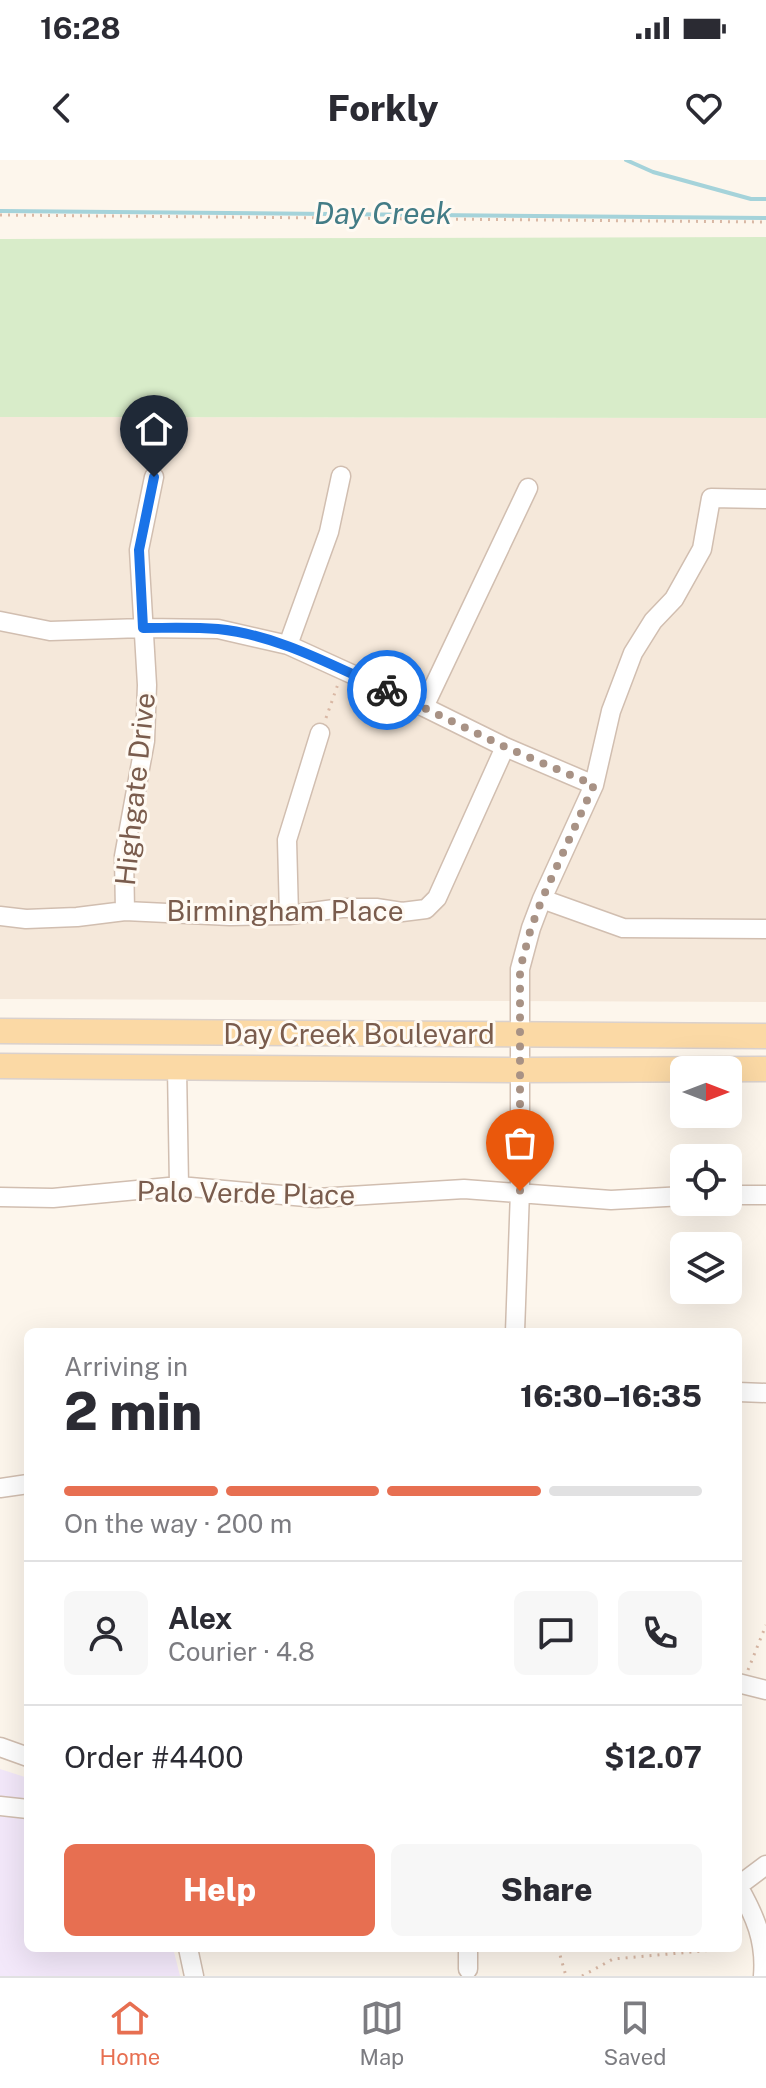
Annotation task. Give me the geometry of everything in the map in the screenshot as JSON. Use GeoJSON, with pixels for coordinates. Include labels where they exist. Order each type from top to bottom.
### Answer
{"type":"FeatureCollection","features":[{"type":"Feature","properties":{"kind":"main road","name":"Day Creek Boulevard"},"geometry":{"type":"LineString","coordinates":[[0,1031],[766,1036]]}},
{"type":"Feature","properties":{"kind":"main road","name":"Day Creek Boulevard"},"geometry":{"type":"LineString","coordinates":[[0,1066],[521,1070],[764,1067]]}},
{"type":"Feature","properties":{"kind":"street"},"geometry":{"type":"LineString","coordinates":[[288,645],[329,532],[341,476]]}},
{"type":"Feature","properties":{"kind":"street","name":"Highgate Drive"},"geometry":{"type":"LineString","coordinates":[[125,911],[124,856],[145,741],[147,685],[139,550],[154,477]]}},
{"type":"Feature","properties":{"kind":"street"},"geometry":{"type":"LineString","coordinates":[[424,707],[528,488]]}},
{"type":"Feature","properties":{"kind":"street"},"geometry":{"type":"LineString","coordinates":[[515,1328],[520,1191],[520,969],[531,928],[594,785],[611,711],[633,653],[653,621],[674,599],[702,549],[711,498],[766,499]]}},
{"type":"Feature","properties":{"kind":"street"},"geometry":{"type":"LineString","coordinates":[[0,621],[50,631],[218,629],[288,645],[505,747],[594,785]]}},
{"type":"Feature","properties":{"kind":"street"},"geometry":{"type":"LineString","coordinates":[[289,915],[287,840],[320,733]]}},
{"type":"Feature","properties":{"kind":"street","name":"Birmingham Place"},"geometry":{"type":"LineString","coordinates":[[0,916],[26,919],[77,917],[125,911],[230,916],[289,915],[342,908],[402,912],[426,909],[437,898],[505,747]]}},
{"type":"Feature","properties":{"kind":"street"},"geometry":{"type":"LineString","coordinates":[[542,899],[623,928],[766,929]]}},
{"type":"Feature","properties":{"kind":"street"},"geometry":{"type":"LineString","coordinates":[[177,1068],[179,1186]]}},
{"type":"Feature","properties":{"kind":"street","name":"Palo Verde Place"},"geometry":{"type":"LineString","coordinates":[[0,1197],[53,1198],[179,1186],[317,1198],[427,1189],[520,1191],[611,1200],[670,1197]]}},
{"type":"Feature","properties":{"kind":"street"},"geometry":{"type":"LineString","coordinates":[[742,1195],[766,1195]]}},
{"type":"Feature","properties":{"kind":"street"},"geometry":{"type":"LineString","coordinates":[[742,1392],[766,1393]]}},
{"type":"Feature","properties":{"kind":"street"},"geometry":{"type":"LineString","coordinates":[[0,1488],[24,1485]]}},
{"type":"Feature","properties":{"kind":"street"},"geometry":{"type":"LineString","coordinates":[[742,1684],[766,1690]]}},
{"type":"Feature","properties":{"kind":"street"},"geometry":{"type":"LineString","coordinates":[[0,1747],[24,1756]]}},
{"type":"Feature","properties":{"kind":"street"},"geometry":{"type":"LineString","coordinates":[[0,1806],[24,1809]]}},
{"type":"Feature","properties":{"kind":"street"},"geometry":{"type":"LineString","coordinates":[[742,1883],[766,1865]]}},
{"type":"Feature","properties":{"kind":"street"},"geometry":{"type":"LineString","coordinates":[[742,1893],[757,1921],[763,1951],[763,1976]]}},
{"type":"Feature","properties":{"kind":"street"},"geometry":{"type":"LineString","coordinates":[[189,1952],[194,1976]]}},
{"type":"Feature","properties":{"kind":"street"},"geometry":{"type":"LineString","coordinates":[[468,1952],[468,1969]]}},
{"type":"Feature","properties":{"kind":"path"},"geometry":{"type":"LineString","coordinates":[[0,215],[766,222]]}},
{"type":"Feature","properties":{"kind":"path"},"geometry":{"type":"LineString","coordinates":[[320,733],[343,670]]}},
{"type":"Feature","properties":{"kind":"path"},"geometry":{"type":"LineString","coordinates":[[742,1679],[766,1625]]}},
{"type":"Feature","properties":{"kind":"path"},"geometry":{"type":"LineString","coordinates":[[559,1952],[566,1976]]}},
{"type":"Feature","properties":{"kind":"path"},"geometry":{"type":"LineString","coordinates":[[582,1976],[613,1959],[691,1952]]}},
{"type":"Feature","properties":{"kind":"shaded area"},"geometry":{"type":"Polygon","coordinates":[[[0,417],[766,418],[766,1002],[0,999],[0,417]]]}},
{"type":"Feature","properties":{"kind":"shaded area"},"geometry":{"type":"Polygon","coordinates":[[[0,1769],[24,1777],[24,1952],[174,1952],[180,1976],[0,1976],[0,1769]]]}},
{"type":"Feature","properties":{"kind":"green space"},"geometry":{"type":"Polygon","coordinates":[[[766,237],[766,418],[0,417],[0,239],[766,237]]]}},
{"type":"Feature","properties":{"kind":"waterway"},"geometry":{"type":"LineString","coordinates":[[626,160],[653,172],[751,199],[766,199]]}},
{"type":"Feature","properties":{"kind":"waterway","name":"Day Creek"},"geometry":{"type":"LineString","coordinates":[[0,211],[766,218]]}},
{"type":"Feature","properties":{"kind":"way so far"},"geometry":{"type":"LineString","coordinates":[[387,690],[505,747],[594,785],[542,899],[520,969],[520,1191]]}},
{"type":"Feature","properties":{"kind":"route"},"geometry":{"type":"LineString","coordinates":[[154,477],[139,550],[143,628],[218,629],[288,645],[387,690]]}}]}
